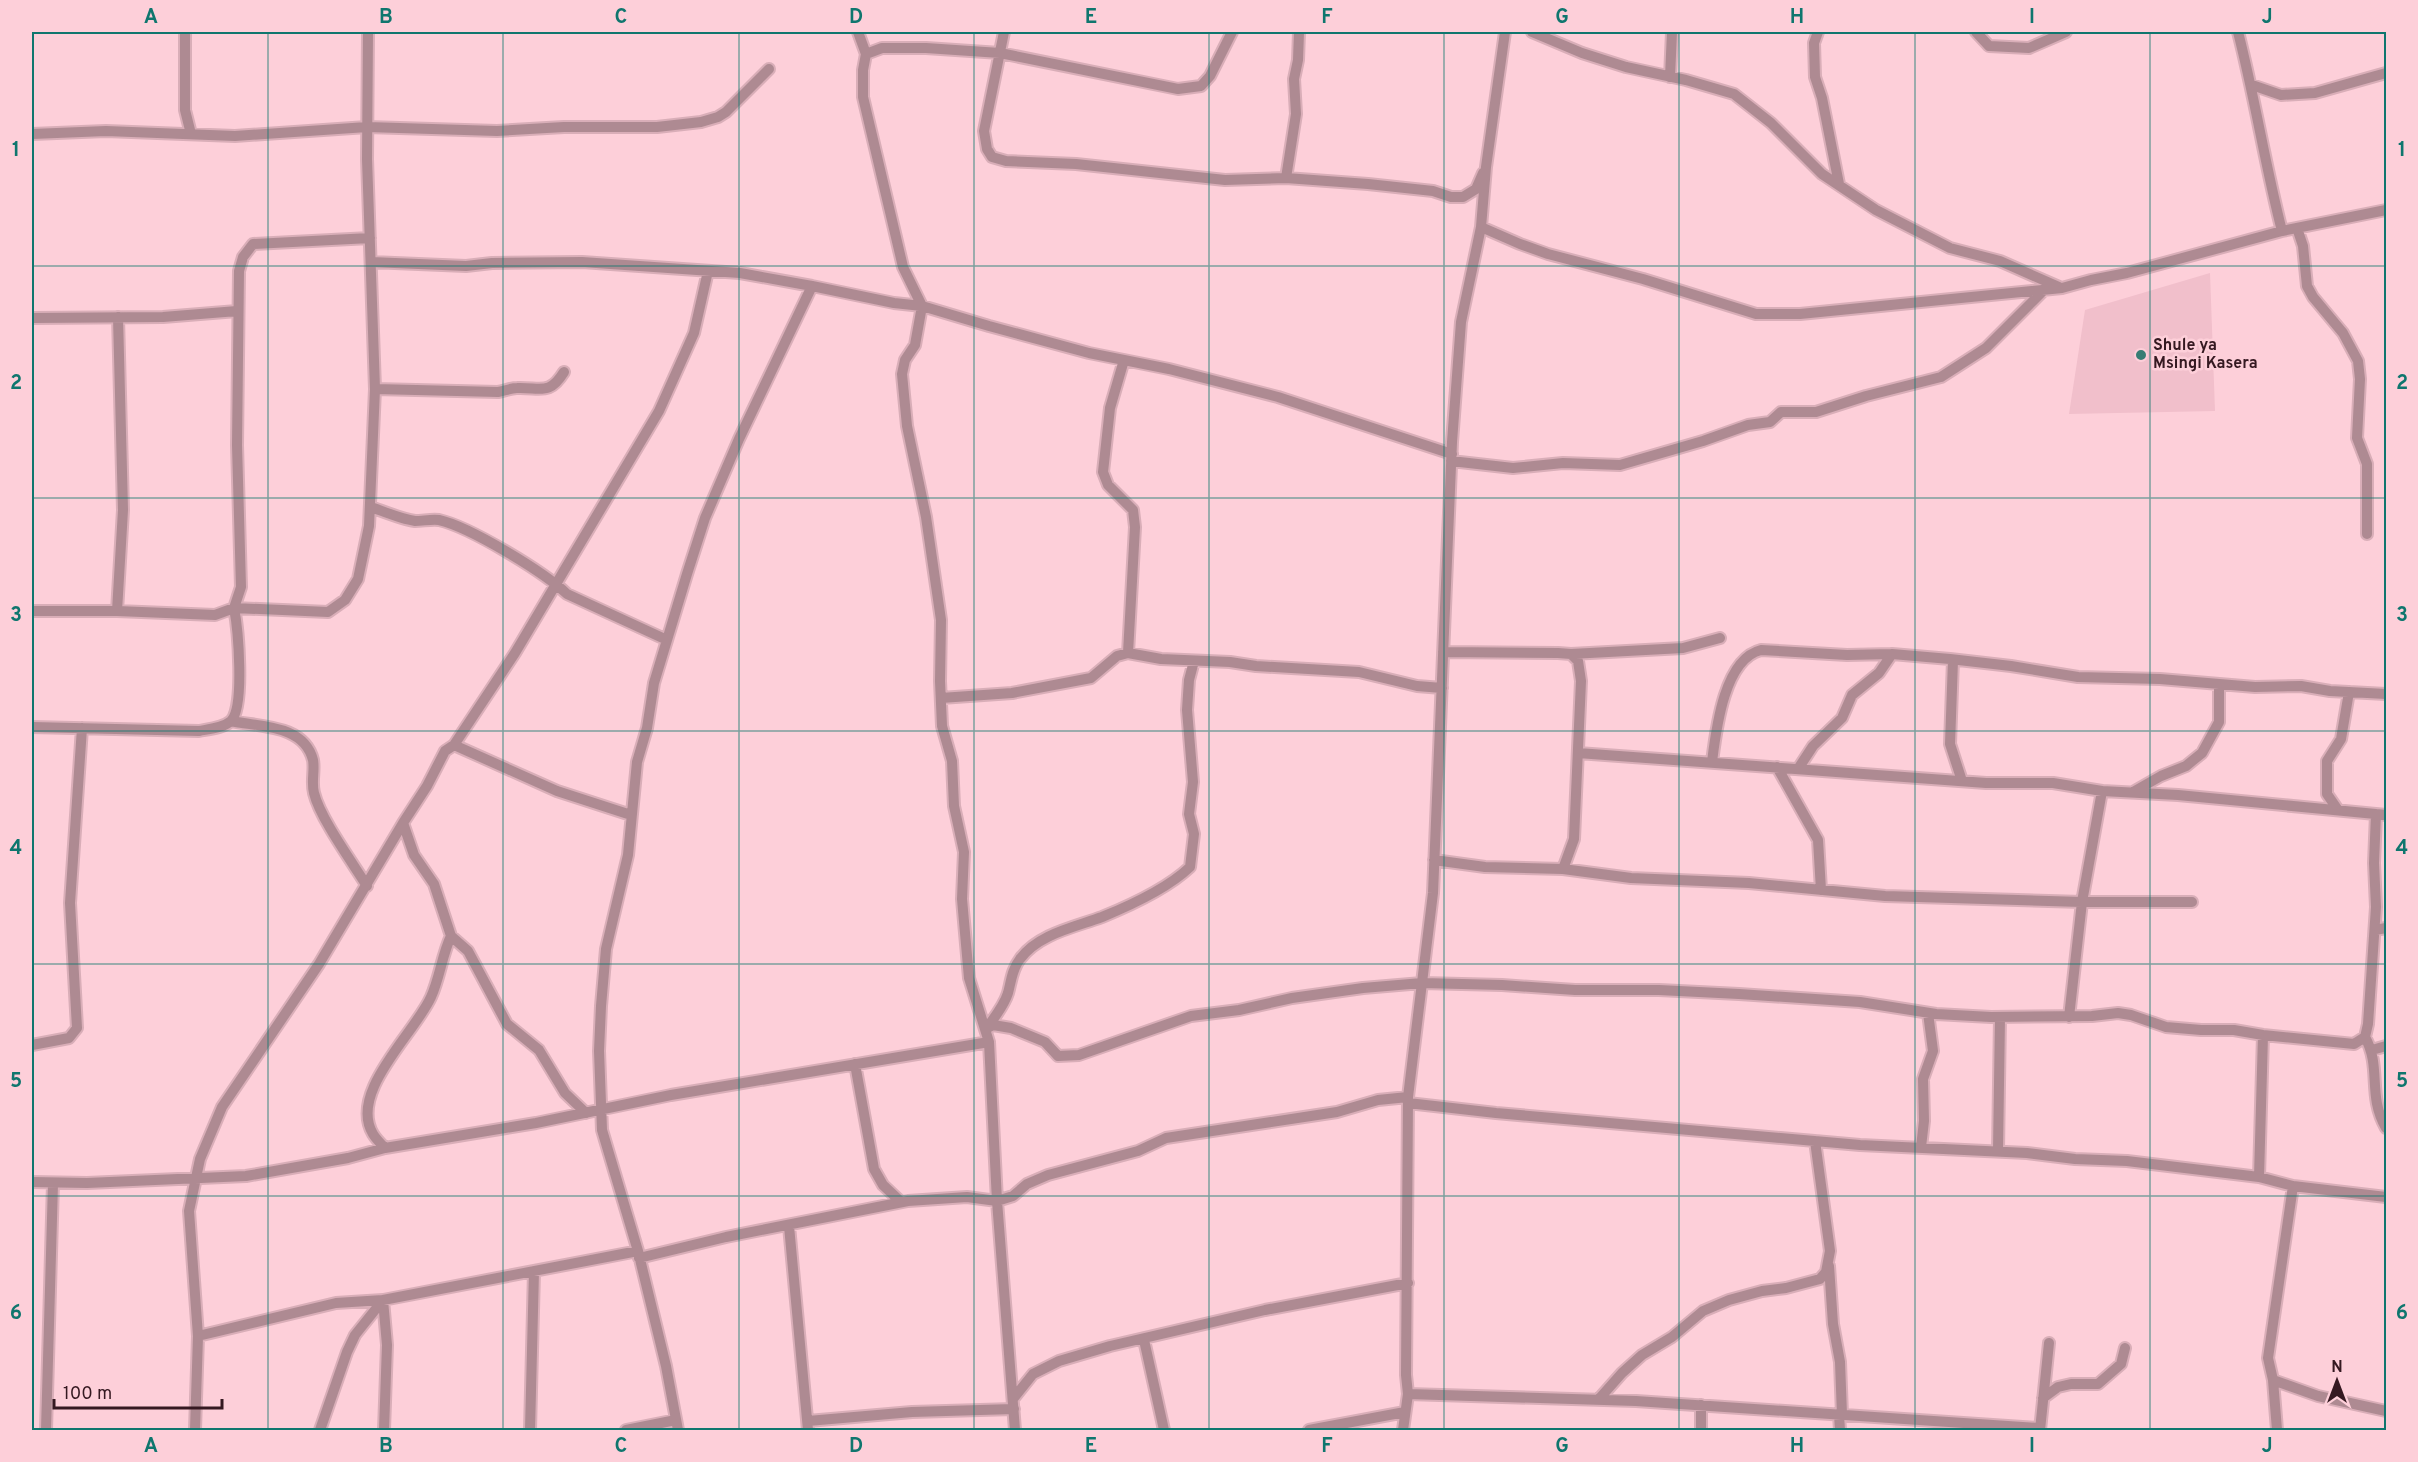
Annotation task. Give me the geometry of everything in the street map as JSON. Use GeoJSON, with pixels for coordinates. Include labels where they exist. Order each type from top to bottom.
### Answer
{"type":"FeatureCollection","features":[{"type":"Feature","properties":{"kind":"street"},"geometry":{"type":"LineString","coordinates":[[185,32],[185,110],[191,134]]}},
{"type":"Feature","properties":{"kind":"street"},"geometry":{"type":"LineString","coordinates":[[32,612],[117,611],[215,615],[234,608],[328,612],[345,600],[358,579],[371,507],[375,389],[367,127],[368,32]]}},
{"type":"Feature","properties":{"kind":"street"},"geometry":{"type":"LineString","coordinates":[[858,32],[866,54],[863,70],[863,97],[869,126],[903,267],[922,306],[915,345],[905,360],[902,374],[907,426],[926,517],[941,620],[942,726],[952,761],[954,806],[964,852],[962,899],[969,978],[989,1042],[997,1202],[1015,1431]]}},
{"type":"Feature","properties":{"kind":"street"},"geometry":{"type":"LineString","coordinates":[[1004,32],[984,131],[987,149],[992,157],[1006,161],[1076,164],[1225,180],[1286,178],[1376,185],[1433,191],[1451,197],[1463,197],[1476,189],[1486,167]]}},
{"type":"Feature","properties":{"kind":"street"},"geometry":{"type":"LineString","coordinates":[[866,54],[882,48],[926,48],[1000,53],[1178,89],[1201,86],[1210,76],[1232,32]]}},
{"type":"Feature","properties":{"kind":"street"},"geometry":{"type":"LineString","coordinates":[[1286,178],[1296,114],[1294,79],[1298,60],[1299,32]]}},
{"type":"Feature","properties":{"kind":"street"},"geometry":{"type":"LineString","coordinates":[[1403,1431],[1408,1394],[1406,1375],[1408,1100],[1433,893],[1452,457],[1461,322],[1481,227],[1486,167],[1505,32]]}},
{"type":"Feature","properties":{"kind":"street"},"geometry":{"type":"LineString","coordinates":[[1532,32],[1626,68],[1721,90],[1745,101],[1787,138],[1805,159],[1876,210],[1950,248],[2000,261],[2062,288]]}},
{"type":"Feature","properties":{"kind":"street"},"geometry":{"type":"LineString","coordinates":[[1670,77],[1672,32]]}},
{"type":"Feature","properties":{"kind":"street"},"geometry":{"type":"LineString","coordinates":[[1818,32],[1814,43],[1815,77],[1822,98],[1839,184]]}},
{"type":"Feature","properties":{"kind":"street"},"geometry":{"type":"LineString","coordinates":[[1976,32],[1989,46],[2029,48],[2066,32]]}},
{"type":"Feature","properties":{"kind":"street"},"geometry":{"type":"LineString","coordinates":[[2238,32],[2252,85],[2269,181],[2282,231]]}},
{"type":"Feature","properties":{"kind":"street"},"geometry":{"type":"LineString","coordinates":[[32,134],[106,131],[235,136],[367,127],[497,131],[564,127],[657,127],[701,122],[726,112],[769,69]]}},
{"type":"Feature","properties":{"kind":"street"},"geometry":{"type":"LineString","coordinates":[[2252,85],[2281,95],[2315,93],[2386,74]]}},
{"type":"Feature","properties":{"kind":"street"},"geometry":{"type":"LineString","coordinates":[[1481,227],[1548,254],[1643,279],[1756,314],[1800,314],[2062,288],[2282,231],[2386,210]]}},
{"type":"Feature","properties":{"kind":"street"},"geometry":{"type":"LineString","coordinates":[[2297,228],[2303,246],[2307,285],[2313,297],[2343,333],[2358,361],[2360,379],[2357,438],[2367,465],[2367,534]]}},
{"type":"Feature","properties":{"kind":"street"},"geometry":{"type":"LineString","coordinates":[[32,727],[199,731],[217,728],[231,721],[238,709],[239,634],[234,608],[241,587],[237,445],[237,311],[239,271],[243,257],[253,244],[370,238]]}},
{"type":"Feature","properties":{"kind":"street"},"geometry":{"type":"LineString","coordinates":[[371,262],[454,266],[492,263],[582,262],[740,273],[894,303],[922,306],[989,326],[1278,397],[1452,457],[1513,468],[1563,463],[1620,465],[1703,441],[1748,425],[1770,422],[1781,412],[1816,412],[1866,396],[1941,377],[1986,348],[2044,290]]}},
{"type":"Feature","properties":{"kind":"street"},"geometry":{"type":"LineString","coordinates":[[195,1431],[198,1336],[189,1211],[200,1159],[222,1107],[313,974],[427,786],[445,751],[454,745],[515,653],[555,582],[659,411],[694,333],[708,271]]}},
{"type":"Feature","properties":{"kind":"street"},"geometry":{"type":"LineString","coordinates":[[626,1431],[677,1425],[666,1366],[638,1255],[602,1130],[600,1006],[605,960],[628,855],[636,762],[647,728],[654,683],[705,518],[744,429],[812,286]]}},
{"type":"Feature","properties":{"kind":"street"},"geometry":{"type":"LineString","coordinates":[[32,318],[163,317],[237,311]]}},
{"type":"Feature","properties":{"kind":"street"},"geometry":{"type":"LineString","coordinates":[[117,611],[123,510],[118,317]]}},
{"type":"Feature","properties":{"kind":"street"},"geometry":{"type":"LineString","coordinates":[[1124,360],[1110,408],[1103,472],[1108,485],[1132,510],[1135,527],[1128,653]]}},
{"type":"Feature","properties":{"kind":"street"},"geometry":{"type":"LineString","coordinates":[[375,389],[498,392],[515,387],[548,389],[558,382],[564,372]]}},
{"type":"Feature","properties":{"kind":"street"},"geometry":{"type":"LineString","coordinates":[[371,507],[414,521],[436,520],[455,525],[555,582],[567,594],[667,640]]}},
{"type":"Feature","properties":{"kind":"street"},"geometry":{"type":"LineString","coordinates":[[1443,652],[1571,654],[1683,648],[1720,638]]}},
{"type":"Feature","properties":{"kind":"street"},"geometry":{"type":"LineString","coordinates":[[1712,762],[1725,696],[1740,665],[1749,653],[1775,650],[1847,655],[1892,654],[2011,666],[2078,677],[2160,679],[2254,687],[2301,686],[2386,694]]}},
{"type":"Feature","properties":{"kind":"street"},"geometry":{"type":"LineString","coordinates":[[941,698],[1012,693],[1091,678],[1117,656],[1128,653],[1194,661],[1359,672],[1417,686],[1442,688]]}},
{"type":"Feature","properties":{"kind":"street"},"geometry":{"type":"LineString","coordinates":[[1563,869],[1574,839],[1581,681],[1578,661],[1571,654]]}},
{"type":"Feature","properties":{"kind":"street"},"geometry":{"type":"LineString","coordinates":[[1798,769],[1813,746],[1842,718],[1852,695],[1879,673],[1892,654]]}},
{"type":"Feature","properties":{"kind":"street"},"geometry":{"type":"LineString","coordinates":[[1953,660],[1950,744],[1962,781]]}},
{"type":"Feature","properties":{"kind":"street"},"geometry":{"type":"LineString","coordinates":[[986,1029],[1007,996],[1012,974],[1020,958],[1034,946],[1055,934],[1104,916],[1131,903],[1179,878],[1190,867],[1194,834],[1189,814],[1193,782],[1187,710],[1189,680],[1194,661]]}},
{"type":"Feature","properties":{"kind":"street"},"geometry":{"type":"LineString","coordinates":[[2132,792],[2161,776],[2186,766],[2202,753],[2220,723],[2219,684]]}},
{"type":"Feature","properties":{"kind":"street"},"geometry":{"type":"LineString","coordinates":[[2338,810],[2327,794],[2326,761],[2341,739],[2349,692]]}},
{"type":"Feature","properties":{"kind":"street"},"geometry":{"type":"LineString","coordinates":[[231,721],[278,727],[296,736],[309,748],[314,763],[314,792],[327,822],[366,886]]}},
{"type":"Feature","properties":{"kind":"street"},"geometry":{"type":"LineString","coordinates":[[32,1046],[69,1038],[77,1028],[70,903],[82,728]]}},
{"type":"Feature","properties":{"kind":"street"},"geometry":{"type":"LineString","coordinates":[[454,745],[557,791],[631,815]]}},
{"type":"Feature","properties":{"kind":"street"},"geometry":{"type":"LineString","coordinates":[[1578,753],[1986,783],[2053,783],[2102,791],[2381,815],[2382,928],[2365,1038],[2372,1050],[2376,1105],[2386,1128]]}},
{"type":"Feature","properties":{"kind":"street"},"geometry":{"type":"LineString","coordinates":[[1777,767],[1818,840],[1821,890]]}},
{"type":"Feature","properties":{"kind":"street"},"geometry":{"type":"LineString","coordinates":[[2069,1017],[2082,902],[2102,791]]}},
{"type":"Feature","properties":{"kind":"street"},"geometry":{"type":"LineString","coordinates":[[403,823],[414,855],[434,884],[451,936],[468,951],[507,1024],[539,1050],[565,1093],[586,1113]]}},
{"type":"Feature","properties":{"kind":"street"},"geometry":{"type":"LineString","coordinates":[[1434,860],[1485,867],[1563,869],[1631,878],[1749,883],[1885,896],[2082,902],[2192,902]]}},
{"type":"Feature","properties":{"kind":"street"},"geometry":{"type":"LineString","coordinates":[[385,1148],[373,1134],[368,1118],[370,1094],[431,998],[444,951],[451,936]]}},
{"type":"Feature","properties":{"kind":"street"},"geometry":{"type":"LineString","coordinates":[[986,1029],[993,1025],[1002,1025],[1045,1042],[1058,1056],[1079,1055],[1191,1016],[1239,1010],[1292,998],[1353,989],[1422,983],[1575,990],[1730,993],[1860,1002],[1928,1013],[2000,1017],[2069,1017],[2118,1013],[2166,1027],[2234,1030],[2354,1044],[2365,1038]]}},
{"type":"Feature","properties":{"kind":"street"},"geometry":{"type":"LineString","coordinates":[[1921,1147],[1924,1121],[1923,1079],[1933,1051],[1928,1013]]}},
{"type":"Feature","properties":{"kind":"street"},"geometry":{"type":"LineString","coordinates":[[1998,1151],[2000,1017]]}},
{"type":"Feature","properties":{"kind":"street"},"geometry":{"type":"LineString","coordinates":[[2259,1177],[2263,1035]]}},
{"type":"Feature","properties":{"kind":"street"},"geometry":{"type":"LineString","coordinates":[[32,1182],[246,1176],[348,1158],[385,1148],[989,1042]]}},
{"type":"Feature","properties":{"kind":"street"},"geometry":{"type":"LineString","coordinates":[[2372,1050],[2386,1046]]}},
{"type":"Feature","properties":{"kind":"street"},"geometry":{"type":"LineString","coordinates":[[855,1064],[874,1168],[883,1185],[901,1202]]}},
{"type":"Feature","properties":{"kind":"street"},"geometry":{"type":"LineString","coordinates":[[198,1336],[336,1304],[383,1300],[534,1270],[638,1255],[901,1202],[967,1197],[997,1202],[1013,1196],[1027,1184],[1048,1175],[1138,1151],[1166,1138],[1337,1112],[1378,1100],[1408,1100],[1496,1113],[1815,1141],[2127,1161],[2259,1177],[2293,1186],[2386,1197]]}},
{"type":"Feature","properties":{"kind":"street"},"geometry":{"type":"LineString","coordinates":[[1815,1141],[1819,1181],[1827,1223],[1833,1324],[1840,1362],[1840,1431]]}},
{"type":"Feature","properties":{"kind":"street"},"geometry":{"type":"LineString","coordinates":[[46,1431],[52,1183]]}},
{"type":"Feature","properties":{"kind":"street"},"geometry":{"type":"LineString","coordinates":[[2277,1431],[2273,1380],[2268,1358],[2293,1186]]}},
{"type":"Feature","properties":{"kind":"street"},"geometry":{"type":"LineString","coordinates":[[789,1226],[808,1426],[912,1412],[1013,1404]]}},
{"type":"Feature","properties":{"kind":"street"},"geometry":{"type":"LineString","coordinates":[[1599,1399],[1642,1355],[1672,1337],[1703,1311],[1729,1300],[1820,1279],[1828,1265]]}},
{"type":"Feature","properties":{"kind":"street"},"geometry":{"type":"LineString","coordinates":[[530,1431],[534,1270]]}},
{"type":"Feature","properties":{"kind":"street"},"geometry":{"type":"LineString","coordinates":[[1013,1404],[1033,1374],[1059,1361],[1110,1346],[1264,1311],[1408,1283]]}},
{"type":"Feature","properties":{"kind":"street"},"geometry":{"type":"LineString","coordinates":[[320,1431],[355,1335],[383,1300]]}},
{"type":"Feature","properties":{"kind":"street"},"geometry":{"type":"LineString","coordinates":[[383,1300],[387,1345],[384,1431]]}},
{"type":"Feature","properties":{"kind":"street"},"geometry":{"type":"LineString","coordinates":[[1143,1340],[1164,1431]]}},
{"type":"Feature","properties":{"kind":"street"},"geometry":{"type":"LineString","coordinates":[[1408,1394],[1599,1399],[1915,1418],[2039,1429],[2049,1343]]}},
{"type":"Feature","properties":{"kind":"street"},"geometry":{"type":"LineString","coordinates":[[2043,1398],[2058,1388],[2071,1384],[2098,1384],[2121,1364],[2125,1348]]}},
{"type":"Feature","properties":{"kind":"street"},"geometry":{"type":"LineString","coordinates":[[2273,1380],[2318,1396],[2386,1411]]}},
{"type":"Feature","properties":{"kind":"street"},"geometry":{"type":"LineString","coordinates":[[1701,1406],[1701,1431]]}},
{"type":"Feature","properties":{"kind":"street"},"geometry":{"type":"LineString","coordinates":[[1309,1431],[1405,1412]]}},
{"type":"Feature","properties":{"kind":"shaded area"},"geometry":{"type":"Polygon","coordinates":[[[2210,273],[2215,411],[2069,414],[2085,310],[2210,273]]]}},
{"type":"Feature","properties":{"kind":"place","name":"Shule ya Msingi Kasera"},"geometry":{"type":"Point","coordinates":[2141,355]}}]}
